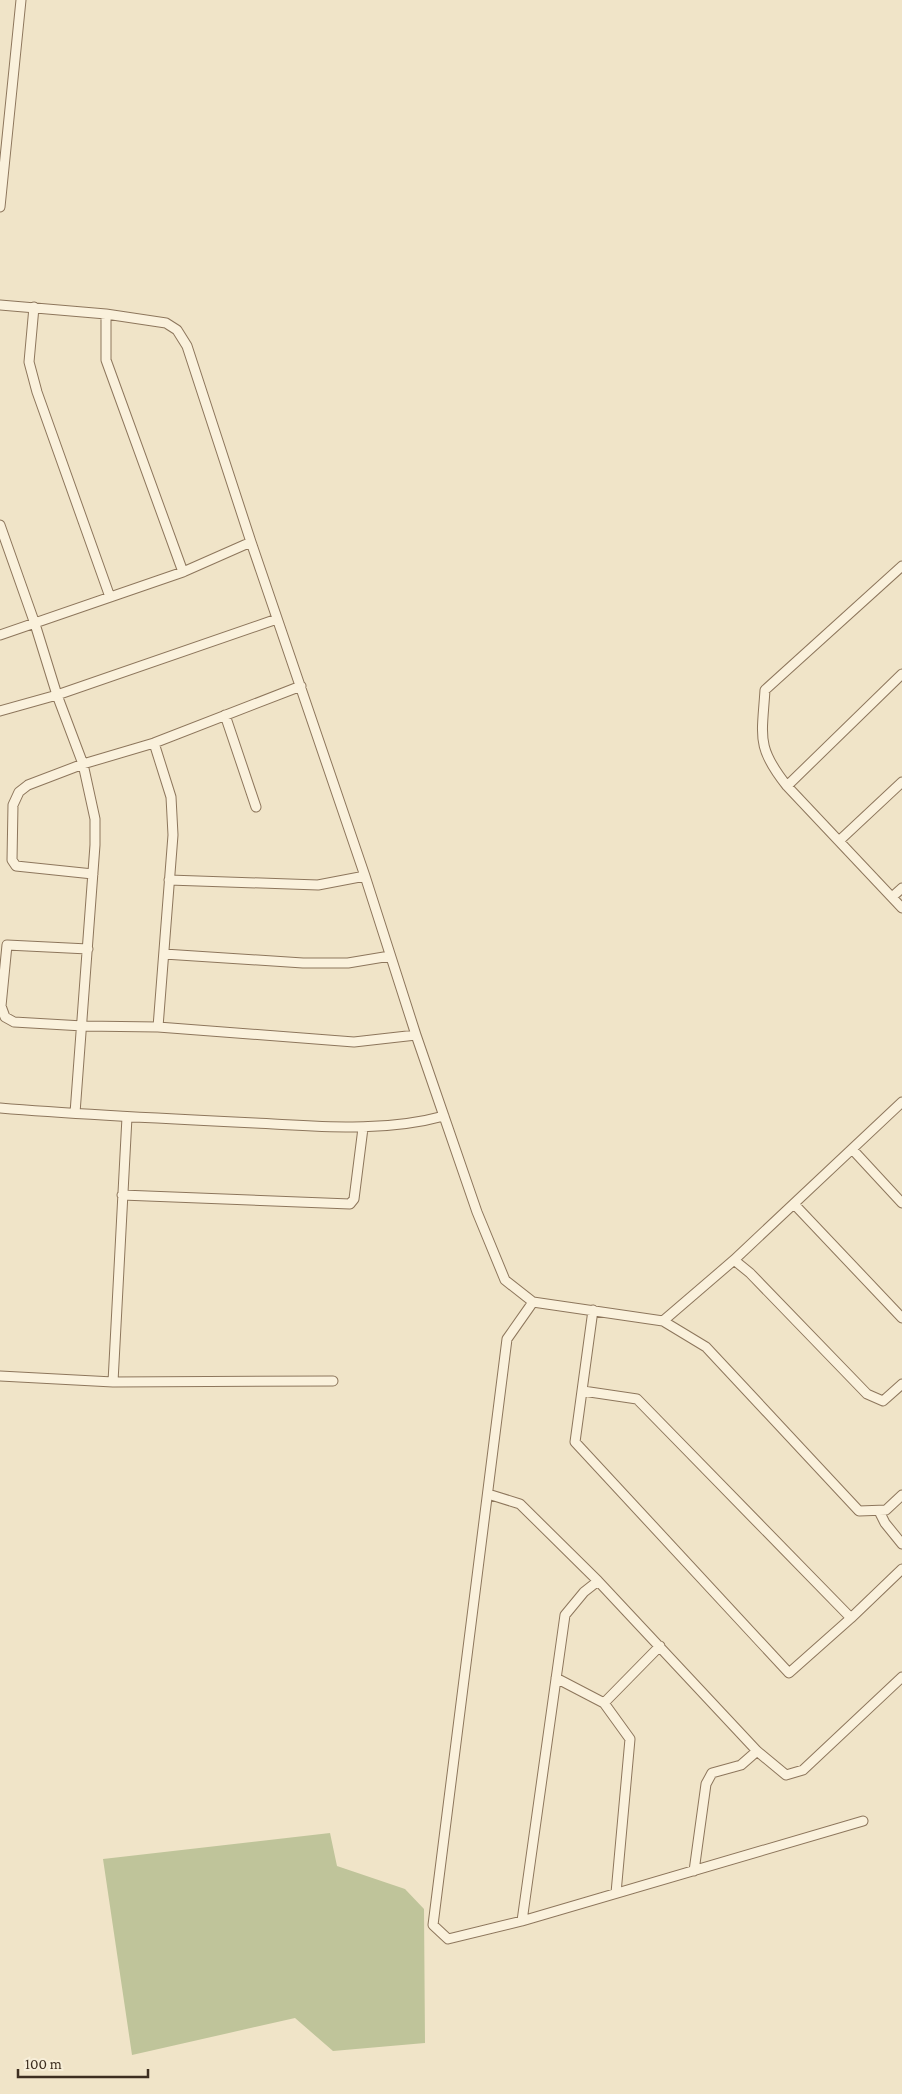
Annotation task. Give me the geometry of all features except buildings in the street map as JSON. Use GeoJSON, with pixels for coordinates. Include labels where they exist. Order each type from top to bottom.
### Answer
{"type":"FeatureCollection","features":[{"type":"Feature","properties":{"kind":"street"},"geometry":{"type":"LineString","coordinates":[[0,207],[21,0]]}},
{"type":"Feature","properties":{"kind":"street"},"geometry":{"type":"LineString","coordinates":[[0,305],[106,314],[166,323],[177,330],[187,346],[277,620],[365,876],[416,1035],[477,1212],[506,1280],[533,1302],[663,1321],[706,1347],[859,1511],[886,1510],[902,1495]]}},
{"type":"Feature","properties":{"kind":"street"},"geometry":{"type":"LineString","coordinates":[[34,307],[29,362],[36,392],[110,597]]}},
{"type":"Feature","properties":{"kind":"street"},"geometry":{"type":"LineString","coordinates":[[106,314],[106,360],[183,572]]}},
{"type":"Feature","properties":{"kind":"street"},"geometry":{"type":"LineString","coordinates":[[0,525],[35,624],[57,695],[83,764],[95,819],[83,1026],[75,1113]]}},
{"type":"Feature","properties":{"kind":"street"},"geometry":{"type":"LineString","coordinates":[[0,634],[35,624],[183,572],[251,542]]}},
{"type":"Feature","properties":{"kind":"street"},"geometry":{"type":"LineString","coordinates":[[902,566],[765,690],[762,742],[772,766],[787,786],[840,840],[902,908]]}},
{"type":"Feature","properties":{"kind":"street"},"geometry":{"type":"LineString","coordinates":[[0,711],[57,695],[277,620]]}},
{"type":"Feature","properties":{"kind":"street"},"geometry":{"type":"LineString","coordinates":[[787,786],[902,674]]}},
{"type":"Feature","properties":{"kind":"street"},"geometry":{"type":"LineString","coordinates":[[93,874],[16,866],[12,860],[13,805],[19,792],[28,785],[83,764],[154,743],[300,686]]}},
{"type":"Feature","properties":{"kind":"street"},"geometry":{"type":"LineString","coordinates":[[225,715],[256,807]]}},
{"type":"Feature","properties":{"kind":"street"},"geometry":{"type":"LineString","coordinates":[[154,743],[171,797],[173,835],[158,1027]]}},
{"type":"Feature","properties":{"kind":"street"},"geometry":{"type":"LineString","coordinates":[[840,840],[902,782]]}},
{"type":"Feature","properties":{"kind":"street"},"geometry":{"type":"LineString","coordinates":[[169,880],[318,885],[365,876]]}},
{"type":"Feature","properties":{"kind":"street"},"geometry":{"type":"LineString","coordinates":[[892,897],[902,888]]}},
{"type":"Feature","properties":{"kind":"street"},"geometry":{"type":"LineString","coordinates":[[88,949],[7,945],[0,1006],[5,1018],[14,1022],[83,1026],[158,1027],[354,1042],[416,1035]]}},
{"type":"Feature","properties":{"kind":"street"},"geometry":{"type":"LineString","coordinates":[[164,954],[303,963],[348,963],[390,956]]}},
{"type":"Feature","properties":{"kind":"street"},"geometry":{"type":"LineString","coordinates":[[663,1321],[734,1260],[902,1102]]}},
{"type":"Feature","properties":{"kind":"street"},"geometry":{"type":"LineString","coordinates":[[0,1108],[128,1117],[363,1128],[416,1123],[444,1116]]}},
{"type":"Feature","properties":{"kind":"street"},"geometry":{"type":"LineString","coordinates":[[113,1382],[122,1195],[128,1117]]}},
{"type":"Feature","properties":{"kind":"street"},"geometry":{"type":"LineString","coordinates":[[122,1195],[350,1204],[354,1199],[363,1128]]}},
{"type":"Feature","properties":{"kind":"street"},"geometry":{"type":"LineString","coordinates":[[852,1149],[902,1203]]}},
{"type":"Feature","properties":{"kind":"street"},"geometry":{"type":"LineString","coordinates":[[794,1204],[902,1318]]}},
{"type":"Feature","properties":{"kind":"street"},"geometry":{"type":"LineString","coordinates":[[734,1260],[750,1273],[867,1394],[882,1401],[902,1384]]}},
{"type":"Feature","properties":{"kind":"street"},"geometry":{"type":"LineString","coordinates":[[533,1302],[508,1339],[433,1925],[448,1939],[522,1921],[863,1821]]}},
{"type":"Feature","properties":{"kind":"street"},"geometry":{"type":"LineString","coordinates":[[894,1309],[902,1302]]}},
{"type":"Feature","properties":{"kind":"street"},"geometry":{"type":"LineString","coordinates":[[593,1310],[575,1442],[788,1672],[902,1569]]}},
{"type":"Feature","properties":{"kind":"street"},"geometry":{"type":"LineString","coordinates":[[0,1376],[113,1382],[333,1381]]}},
{"type":"Feature","properties":{"kind":"street"},"geometry":{"type":"LineString","coordinates":[[583,1391],[637,1399],[850,1618]]}},
{"type":"Feature","properties":{"kind":"street"},"geometry":{"type":"LineString","coordinates":[[488,1494],[520,1504],[598,1580],[757,1751],[786,1775],[803,1770],[902,1677]]}},
{"type":"Feature","properties":{"kind":"street"},"geometry":{"type":"LineString","coordinates":[[879,1511],[884,1523],[902,1544]]}},
{"type":"Feature","properties":{"kind":"street"},"geometry":{"type":"LineString","coordinates":[[522,1921],[565,1615],[584,1592],[598,1580]]}},
{"type":"Feature","properties":{"kind":"street"},"geometry":{"type":"LineString","coordinates":[[604,1703],[660,1646]]}},
{"type":"Feature","properties":{"kind":"street"},"geometry":{"type":"LineString","coordinates":[[556,1678],[604,1703],[630,1739],[616,1893]]}},
{"type":"Feature","properties":{"kind":"street"},"geometry":{"type":"LineString","coordinates":[[694,1871],[706,1784],[712,1773],[741,1765],[757,1751]]}},
{"type":"Feature","properties":{"kind":"green space"},"geometry":{"type":"Polygon","coordinates":[[[330,1833],[337,1866],[405,1889],[424,1909],[425,2043],[333,2051],[295,2018],[132,2055],[103,1859],[330,1833]]]}}]}
